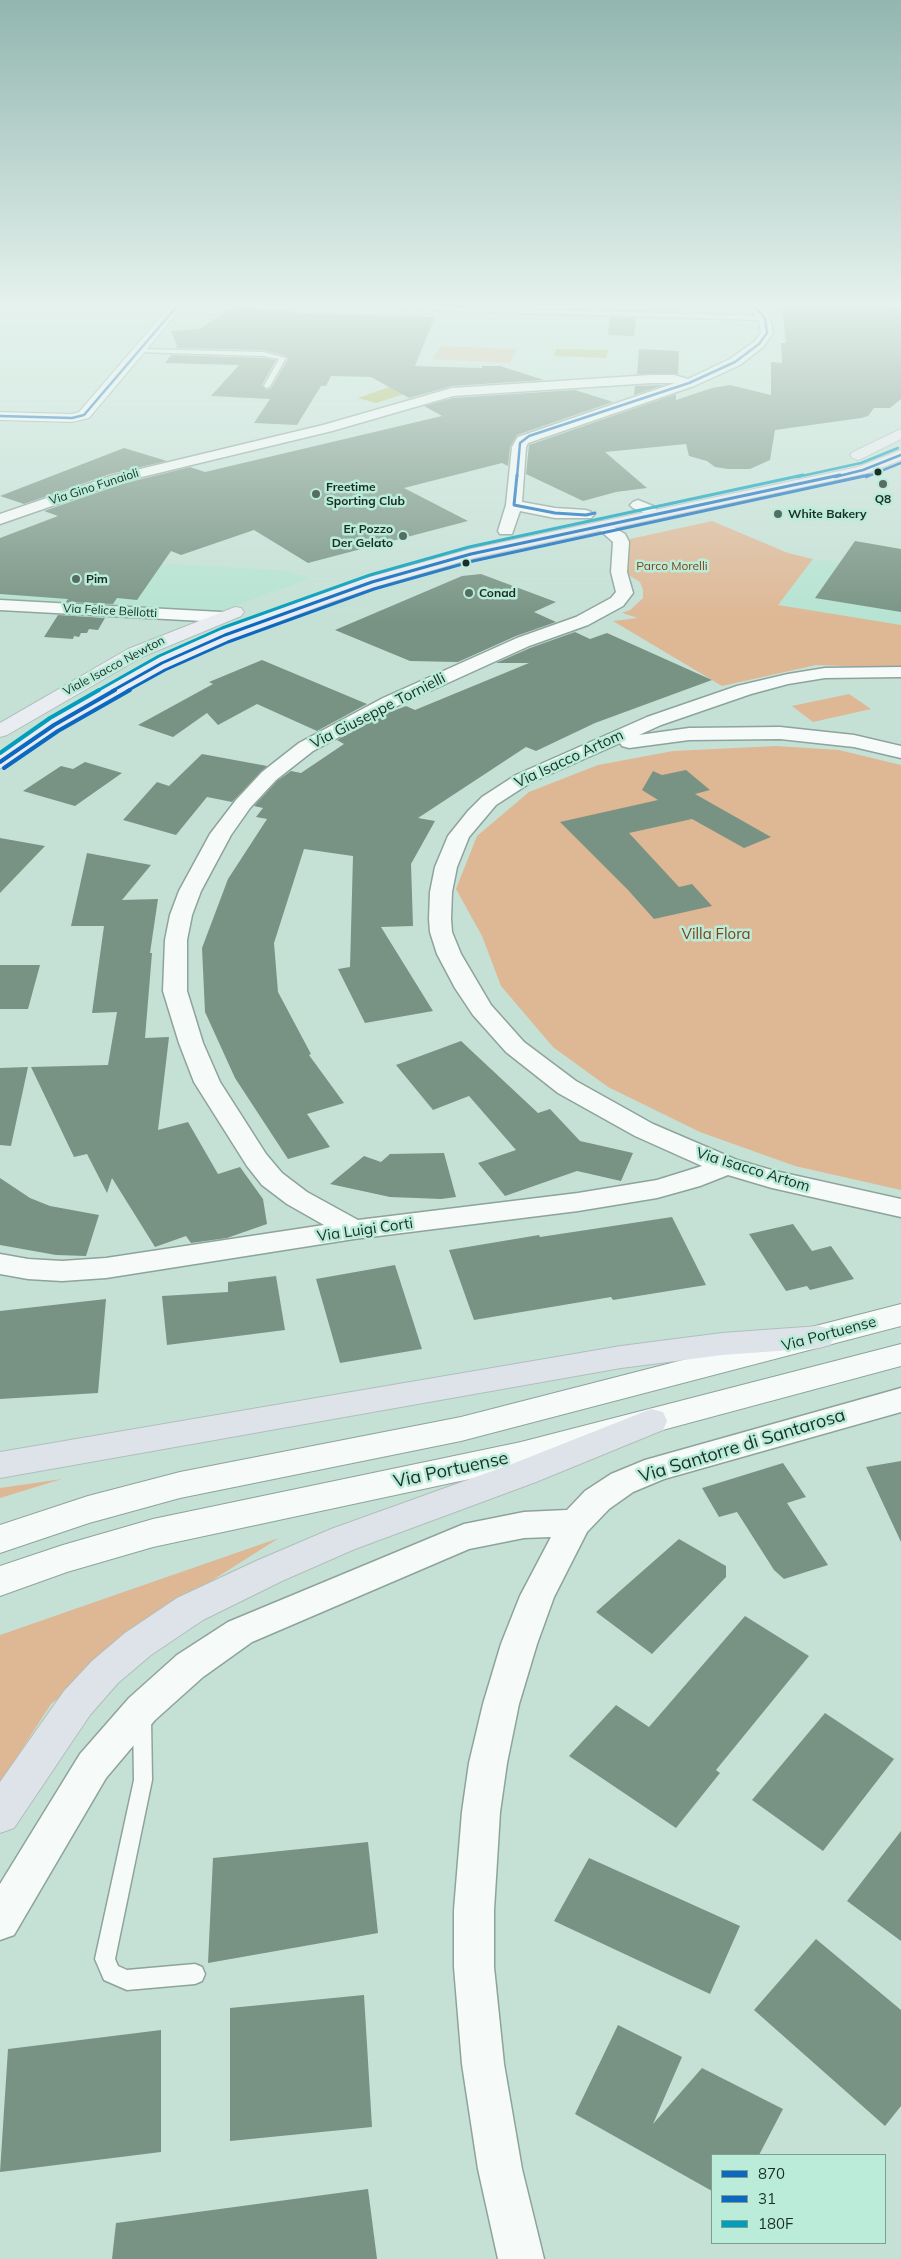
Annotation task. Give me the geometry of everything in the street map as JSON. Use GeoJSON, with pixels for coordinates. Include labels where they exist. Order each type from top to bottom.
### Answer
{"type":"FeatureCollection","features":[{"type":"Feature","properties":{"kind":"highway"},"geometry":{"type":"LineString","coordinates":[[0,1465],[612,1358],[722,1344],[819,1337]]}},
{"type":"Feature","properties":{"kind":"highway"},"geometry":{"type":"LineString","coordinates":[[0,1816],[77,1703],[105,1672],[138,1644],[190,1609],[269,1571],[343,1539],[524,1473],[651,1421]]}},
{"type":"Feature","properties":{"kind":"main road"},"geometry":{"type":"LineString","coordinates":[[0,416],[72,418],[84,416],[89,410]]}},
{"type":"Feature","properties":{"kind":"main road","name":"Viale Isacco Newton"},"geometry":{"type":"LineString","coordinates":[[646,510],[819,469],[865,452],[901,433]]}},
{"type":"Feature","properties":{"kind":"main road","name":"Viale Isacco Newton"},"geometry":{"type":"LineString","coordinates":[[0,730],[135,653],[221,617],[396,560],[506,531],[595,520],[838,476],[874,466],[901,455]]}},
{"type":"Feature","properties":{"kind":"main road","name":"Viale Isacco Newton"},"geometry":{"type":"LineString","coordinates":[[0,762],[54,725],[162,664],[280,613],[414,569],[595,520]]}},
{"type":"Feature","properties":{"kind":"main road","name":"Via Portuense"},"geometry":{"type":"LineString","coordinates":[[0,1540],[122,1500],[232,1474],[469,1427],[901,1315]]}},
{"type":"Feature","properties":{"kind":"main road","name":"Via Portuense"},"geometry":{"type":"LineString","coordinates":[[0,1581],[63,1559],[153,1533],[457,1469],[651,1421],[901,1355]]}},
{"type":"Feature","properties":{"kind":"street","name":"Via Gino Funaioli"},"geometry":{"type":"LineString","coordinates":[[0,519],[116,479],[327,428],[388,410]]}},
{"type":"Feature","properties":{"kind":"street"},"geometry":{"type":"LineString","coordinates":[[506,531],[514,505],[519,446],[522,440],[609,410]]}},
{"type":"Feature","properties":{"kind":"street"},"geometry":{"type":"LineString","coordinates":[[514,505],[595,520]]}},
{"type":"Feature","properties":{"kind":"street","name":"Via Giuseppe Tornielli"},"geometry":{"type":"LineString","coordinates":[[354,1230],[297,1198],[272,1179],[256,1160],[207,1082],[191,1043],[175,991],[176,940],[181,915],[190,890],[221,834],[243,804],[269,776],[306,747],[390,702],[523,642],[582,621],[617,602],[625,593],[618,565],[621,542],[619,537],[595,520]]}},
{"type":"Feature","properties":{"kind":"street","name":"Via Felice Bellotti"},"geometry":{"type":"LineString","coordinates":[[0,605],[221,617]]}},
{"type":"Feature","properties":{"kind":"street","name":"Via Isacco Artom"},"geometry":{"type":"LineString","coordinates":[[901,672],[838,672],[788,679],[708,701],[654,721],[544,768],[505,790],[481,808],[465,827],[448,858],[440,892],[440,919],[445,944],[467,988],[482,1010],[508,1040],[533,1062],[567,1087],[671,1144],[728,1166],[772,1179],[901,1208]]}},
{"type":"Feature","properties":{"kind":"street"},"geometry":{"type":"LineString","coordinates":[[589,749],[677,735],[747,732],[828,737],[901,752]]}},
{"type":"Feature","properties":{"kind":"street","name":"Via Luigi Corti"},"geometry":{"type":"LineString","coordinates":[[0,1264],[55,1271],[106,1268],[354,1230],[578,1202],[657,1189],[690,1180],[728,1166]]}},
{"type":"Feature","properties":{"kind":"street","name":"Via Santorre di Santarosa"},"geometry":{"type":"LineString","coordinates":[[520,2259],[500,2169],[482,2055],[474,1967],[474,1910],[477,1855],[488,1762],[514,1659],[537,1596],[575,1523],[584,1511],[610,1490],[649,1472],[901,1400]]}},
{"type":"Feature","properties":{"kind":"street"},"geometry":{"type":"LineString","coordinates":[[0,1920],[93,1766],[142,1709],[190,1666],[240,1632],[464,1537],[524,1525],[575,1523]]}},
{"type":"Feature","properties":{"kind":"lane"},"geometry":{"type":"LineString","coordinates":[[142,1709],[143,1780],[105,1959],[110,1973],[127,1980],[195,1974]]}},
{"type":"Feature","properties":{"kind":"shaded area"},"geometry":{"type":"Polygon","coordinates":[[[0,554],[279,570],[311,578],[221,611],[0,601],[0,554]]]}},
{"type":"Feature","properties":{"kind":"shaded area"},"geometry":{"type":"Polygon","coordinates":[[[813,559],[901,574],[901,668],[777,604],[813,559]]]}},
{"type":"Feature","properties":{"kind":"green space","name":"Parco Morelli"},"geometry":{"type":"Polygon","coordinates":[[[712,521],[788,553],[813,559],[778,605],[901,625],[901,668],[816,665],[722,686],[613,621],[638,618],[622,613],[630,610],[643,598],[640,582],[625,573],[630,539],[712,521]]]}},
{"type":"Feature","properties":{"kind":"green space"},"geometry":{"type":"Polygon","coordinates":[[[849,694],[871,709],[813,722],[792,706],[849,694]]]}},
{"type":"Feature","properties":{"kind":"green space","name":"Villa Flora"},"geometry":{"type":"Polygon","coordinates":[[[776,746],[839,750],[901,765],[901,1190],[795,1166],[700,1132],[608,1087],[553,1047],[501,986],[482,936],[456,889],[477,836],[529,792],[598,765],[673,751],[776,746]]]}},
{"type":"Feature","properties":{"kind":"green space"},"geometry":{"type":"Polygon","coordinates":[[[62,1479],[0,1498],[0,1488],[62,1479]]]}},
{"type":"Feature","properties":{"kind":"green space"},"geometry":{"type":"Polygon","coordinates":[[[279,1538],[208,1583],[51,1704],[0,1783],[0,1635],[279,1538]]]}},
{"type":"Feature","properties":{"kind":"building"},"geometry":{"type":"Polygon","coordinates":[[[262,410],[306,410],[297,425],[254,423],[262,410]]]}},
{"type":"Feature","properties":{"kind":"building"},"geometry":{"type":"Polygon","coordinates":[[[432,410],[589,410],[517,435],[510,447],[508,466],[502,463],[404,488],[468,521],[308,563],[254,530],[181,555],[171,551],[137,600],[117,598],[113,604],[66,602],[68,599],[0,594],[0,538],[58,516],[44,511],[122,484],[190,467],[205,472],[442,416],[432,410]]]}},
{"type":"Feature","properties":{"kind":"building"},"geometry":{"type":"Polygon","coordinates":[[[629,410],[872,410],[868,416],[861,418],[775,430],[770,460],[750,469],[715,467],[707,461],[689,456],[686,444],[605,452],[647,488],[616,492],[583,501],[526,474],[529,445],[629,410]]]}},
{"type":"Feature","properties":{"kind":"building"},"geometry":{"type":"Polygon","coordinates":[[[124,448],[167,461],[110,474],[24,504],[0,496],[124,448]]]}},
{"type":"Feature","properties":{"kind":"building"},"geometry":{"type":"Polygon","coordinates":[[[855,541],[901,549],[901,612],[815,598],[855,541]]]}},
{"type":"Feature","properties":{"kind":"building"},"geometry":{"type":"Polygon","coordinates":[[[481,574],[556,602],[534,612],[556,622],[516,636],[458,662],[410,661],[335,630],[462,576],[481,574]]]}},
{"type":"Feature","properties":{"kind":"building"},"geometry":{"type":"Polygon","coordinates":[[[58,615],[105,618],[98,630],[89,629],[87,633],[81,633],[79,637],[74,636],[73,639],[44,637],[58,615]]]}},
{"type":"Feature","properties":{"kind":"building"},"geometry":{"type":"Polygon","coordinates":[[[575,632],[590,639],[607,633],[712,680],[595,723],[536,751],[526,747],[418,818],[435,821],[411,864],[413,926],[381,927],[433,1011],[365,1023],[338,969],[350,967],[353,856],[304,849],[274,943],[278,992],[311,1054],[309,1055],[344,1103],[307,1114],[330,1147],[288,1159],[235,1078],[205,1012],[202,948],[228,879],[267,819],[256,817],[263,808],[254,806],[277,781],[291,771],[301,773],[344,744],[337,740],[388,713],[406,706],[415,710],[529,663],[496,663],[530,648],[575,632]]]}},
{"type":"Feature","properties":{"kind":"building"},"geometry":{"type":"Polygon","coordinates":[[[262,660],[367,704],[317,731],[257,704],[218,725],[207,713],[173,737],[138,725],[213,684],[209,682],[262,660]]]}},
{"type":"Feature","properties":{"kind":"building"},"geometry":{"type":"Polygon","coordinates":[[[202,754],[267,766],[232,802],[207,797],[176,835],[123,820],[157,782],[169,786],[202,754]]]}},
{"type":"Feature","properties":{"kind":"building"},"geometry":{"type":"Polygon","coordinates":[[[85,762],[122,773],[75,806],[23,791],[61,766],[73,769],[85,762]]]}},
{"type":"Feature","properties":{"kind":"building"},"geometry":{"type":"Polygon","coordinates":[[[686,770],[710,790],[695,794],[771,837],[744,848],[692,819],[629,833],[679,887],[692,884],[712,906],[654,919],[628,890],[560,822],[658,800],[642,790],[653,771],[662,775],[686,770]]]}},
{"type":"Feature","properties":{"kind":"building"},"geometry":{"type":"Polygon","coordinates":[[[0,838],[45,846],[0,893],[0,838]]]}},
{"type":"Feature","properties":{"kind":"building"},"geometry":{"type":"Polygon","coordinates":[[[87,853],[151,865],[122,900],[158,899],[150,953],[152,953],[145,1038],[169,1037],[158,1130],[188,1122],[218,1174],[240,1167],[263,1199],[267,1224],[227,1238],[191,1243],[186,1236],[155,1247],[112,1178],[107,1193],[87,1154],[74,1157],[31,1067],[108,1065],[117,1012],[92,1013],[104,926],[71,926],[87,853]]]}},
{"type":"Feature","properties":{"kind":"building"},"geometry":{"type":"Polygon","coordinates":[[[0,965],[40,965],[28,1009],[0,1009],[0,965]]]}},
{"type":"Feature","properties":{"kind":"building"},"geometry":{"type":"Polygon","coordinates":[[[461,1041],[538,1113],[550,1109],[580,1141],[633,1153],[621,1181],[577,1171],[505,1196],[478,1163],[516,1150],[469,1096],[433,1110],[396,1065],[461,1041]]]}},
{"type":"Feature","properties":{"kind":"building"},"geometry":{"type":"Polygon","coordinates":[[[28,1067],[11,1146],[0,1145],[0,1068],[28,1067]]]}},
{"type":"Feature","properties":{"kind":"building"},"geometry":{"type":"Polygon","coordinates":[[[444,1153],[456,1197],[441,1199],[390,1197],[330,1184],[364,1156],[381,1162],[390,1154],[444,1153]]]}},
{"type":"Feature","properties":{"kind":"building"},"geometry":{"type":"Polygon","coordinates":[[[0,1178],[30,1198],[50,1206],[99,1215],[86,1256],[56,1255],[0,1245],[0,1178]]]}},
{"type":"Feature","properties":{"kind":"building"},"geometry":{"type":"Polygon","coordinates":[[[672,1217],[706,1285],[613,1300],[611,1297],[474,1320],[449,1250],[539,1235],[540,1237],[672,1217]]]}},
{"type":"Feature","properties":{"kind":"building"},"geometry":{"type":"Polygon","coordinates":[[[793,1224],[812,1251],[831,1246],[854,1279],[810,1290],[807,1286],[786,1291],[749,1234],[793,1224]]]}},
{"type":"Feature","properties":{"kind":"building"},"geometry":{"type":"Polygon","coordinates":[[[395,1265],[422,1349],[340,1363],[316,1279],[395,1265]]]}},
{"type":"Feature","properties":{"kind":"building"},"geometry":{"type":"Polygon","coordinates":[[[276,1276],[285,1330],[167,1345],[162,1296],[228,1292],[228,1282],[276,1276]]]}},
{"type":"Feature","properties":{"kind":"building"},"geometry":{"type":"Polygon","coordinates":[[[106,1299],[98,1393],[0,1399],[0,1311],[106,1299]]]}},
{"type":"Feature","properties":{"kind":"building"},"geometry":{"type":"Polygon","coordinates":[[[901,1461],[901,1542],[866,1467],[901,1461]]]}},
{"type":"Feature","properties":{"kind":"building"},"geometry":{"type":"Polygon","coordinates":[[[783,1463],[806,1497],[787,1503],[828,1565],[784,1579],[774,1570],[737,1512],[719,1517],[702,1488],[783,1463]]]}},
{"type":"Feature","properties":{"kind":"building"},"geometry":{"type":"Polygon","coordinates":[[[679,1539],[726,1566],[726,1577],[652,1654],[596,1612],[679,1539]]]}},
{"type":"Feature","properties":{"kind":"building"},"geometry":{"type":"Polygon","coordinates":[[[745,1616],[809,1656],[716,1770],[720,1773],[676,1828],[569,1756],[616,1705],[649,1727],[745,1616]]]}},
{"type":"Feature","properties":{"kind":"building"},"geometry":{"type":"Polygon","coordinates":[[[825,1713],[894,1759],[823,1851],[752,1800],[825,1713]]]}},
{"type":"Feature","properties":{"kind":"building"},"geometry":{"type":"Polygon","coordinates":[[[901,1831],[901,1941],[847,1901],[901,1831]]]}},
{"type":"Feature","properties":{"kind":"building"},"geometry":{"type":"Polygon","coordinates":[[[368,1842],[378,1933],[208,1963],[213,1858],[368,1842]]]}},
{"type":"Feature","properties":{"kind":"building"},"geometry":{"type":"Polygon","coordinates":[[[589,1858],[740,1926],[710,1994],[554,1921],[589,1858]]]}},
{"type":"Feature","properties":{"kind":"building"},"geometry":{"type":"Polygon","coordinates":[[[816,1939],[901,2010],[901,2106],[885,2126],[754,2010],[816,1939]]]}},
{"type":"Feature","properties":{"kind":"building"},"geometry":{"type":"Polygon","coordinates":[[[364,1995],[372,2127],[230,2141],[230,2008],[364,1995]]]}},
{"type":"Feature","properties":{"kind":"building"},"geometry":{"type":"Polygon","coordinates":[[[618,2025],[682,2057],[653,2124],[702,2068],[783,2109],[760,2154],[711,2154],[711,2190],[575,2114],[618,2025]]]}},
{"type":"Feature","properties":{"kind":"building"},"geometry":{"type":"Polygon","coordinates":[[[161,2030],[161,2152],[0,2172],[8,2049],[161,2030]]]}},
{"type":"Feature","properties":{"kind":"building"},"geometry":{"type":"Polygon","coordinates":[[[368,2189],[377,2259],[112,2259],[116,2223],[368,2189]]]}},
{"type":"Feature","properties":{"kind":"transit line","name":"870"},"geometry":{"type":"LineString","coordinates":[[0,416],[72,418],[84,415],[88,410]]}},
{"type":"Feature","properties":{"kind":"transit line","name":"870"},"geometry":{"type":"LineString","coordinates":[[595,513],[586,515],[555,513],[514,505],[520,443],[529,436],[606,410]]}},
{"type":"Feature","properties":{"kind":"transit line","name":"180F"},"geometry":{"type":"LineString","coordinates":[[0,753],[50,718],[159,656],[222,628],[370,575],[469,547],[861,463],[898,448]]}},
{"type":"Feature","properties":{"kind":"transit line","name":"870"},"geometry":{"type":"LineString","coordinates":[[0,762],[54,725],[162,663],[225,635],[325,598],[372,582],[471,554],[825,479],[863,470],[901,455]]}},
{"type":"Feature","properties":{"kind":"transit line","name":"31"},"geometry":{"type":"LineString","coordinates":[[4,768],[58,731],[165,670],[228,642],[374,589],[473,561],[865,477],[901,463]]}},
{"type":"Feature","properties":{"kind":"place","name":"Q8"},"geometry":{"type":"Point","coordinates":[883,484]}},
{"type":"Feature","properties":{"kind":"place","name":"Freetime Sporting Club"},"geometry":{"type":"Point","coordinates":[316,494]}},
{"type":"Feature","properties":{"kind":"place","name":"White Bakery"},"geometry":{"type":"Point","coordinates":[778,514]}},
{"type":"Feature","properties":{"kind":"place","name":"Er Pozzo Der Gelato"},"geometry":{"type":"Point","coordinates":[403,536]}},
{"type":"Feature","properties":{"kind":"place","name":"Pim"},"geometry":{"type":"Point","coordinates":[76,579]}},
{"type":"Feature","properties":{"kind":"place","name":"Conad"},"geometry":{"type":"Point","coordinates":[469,593]}}]}
